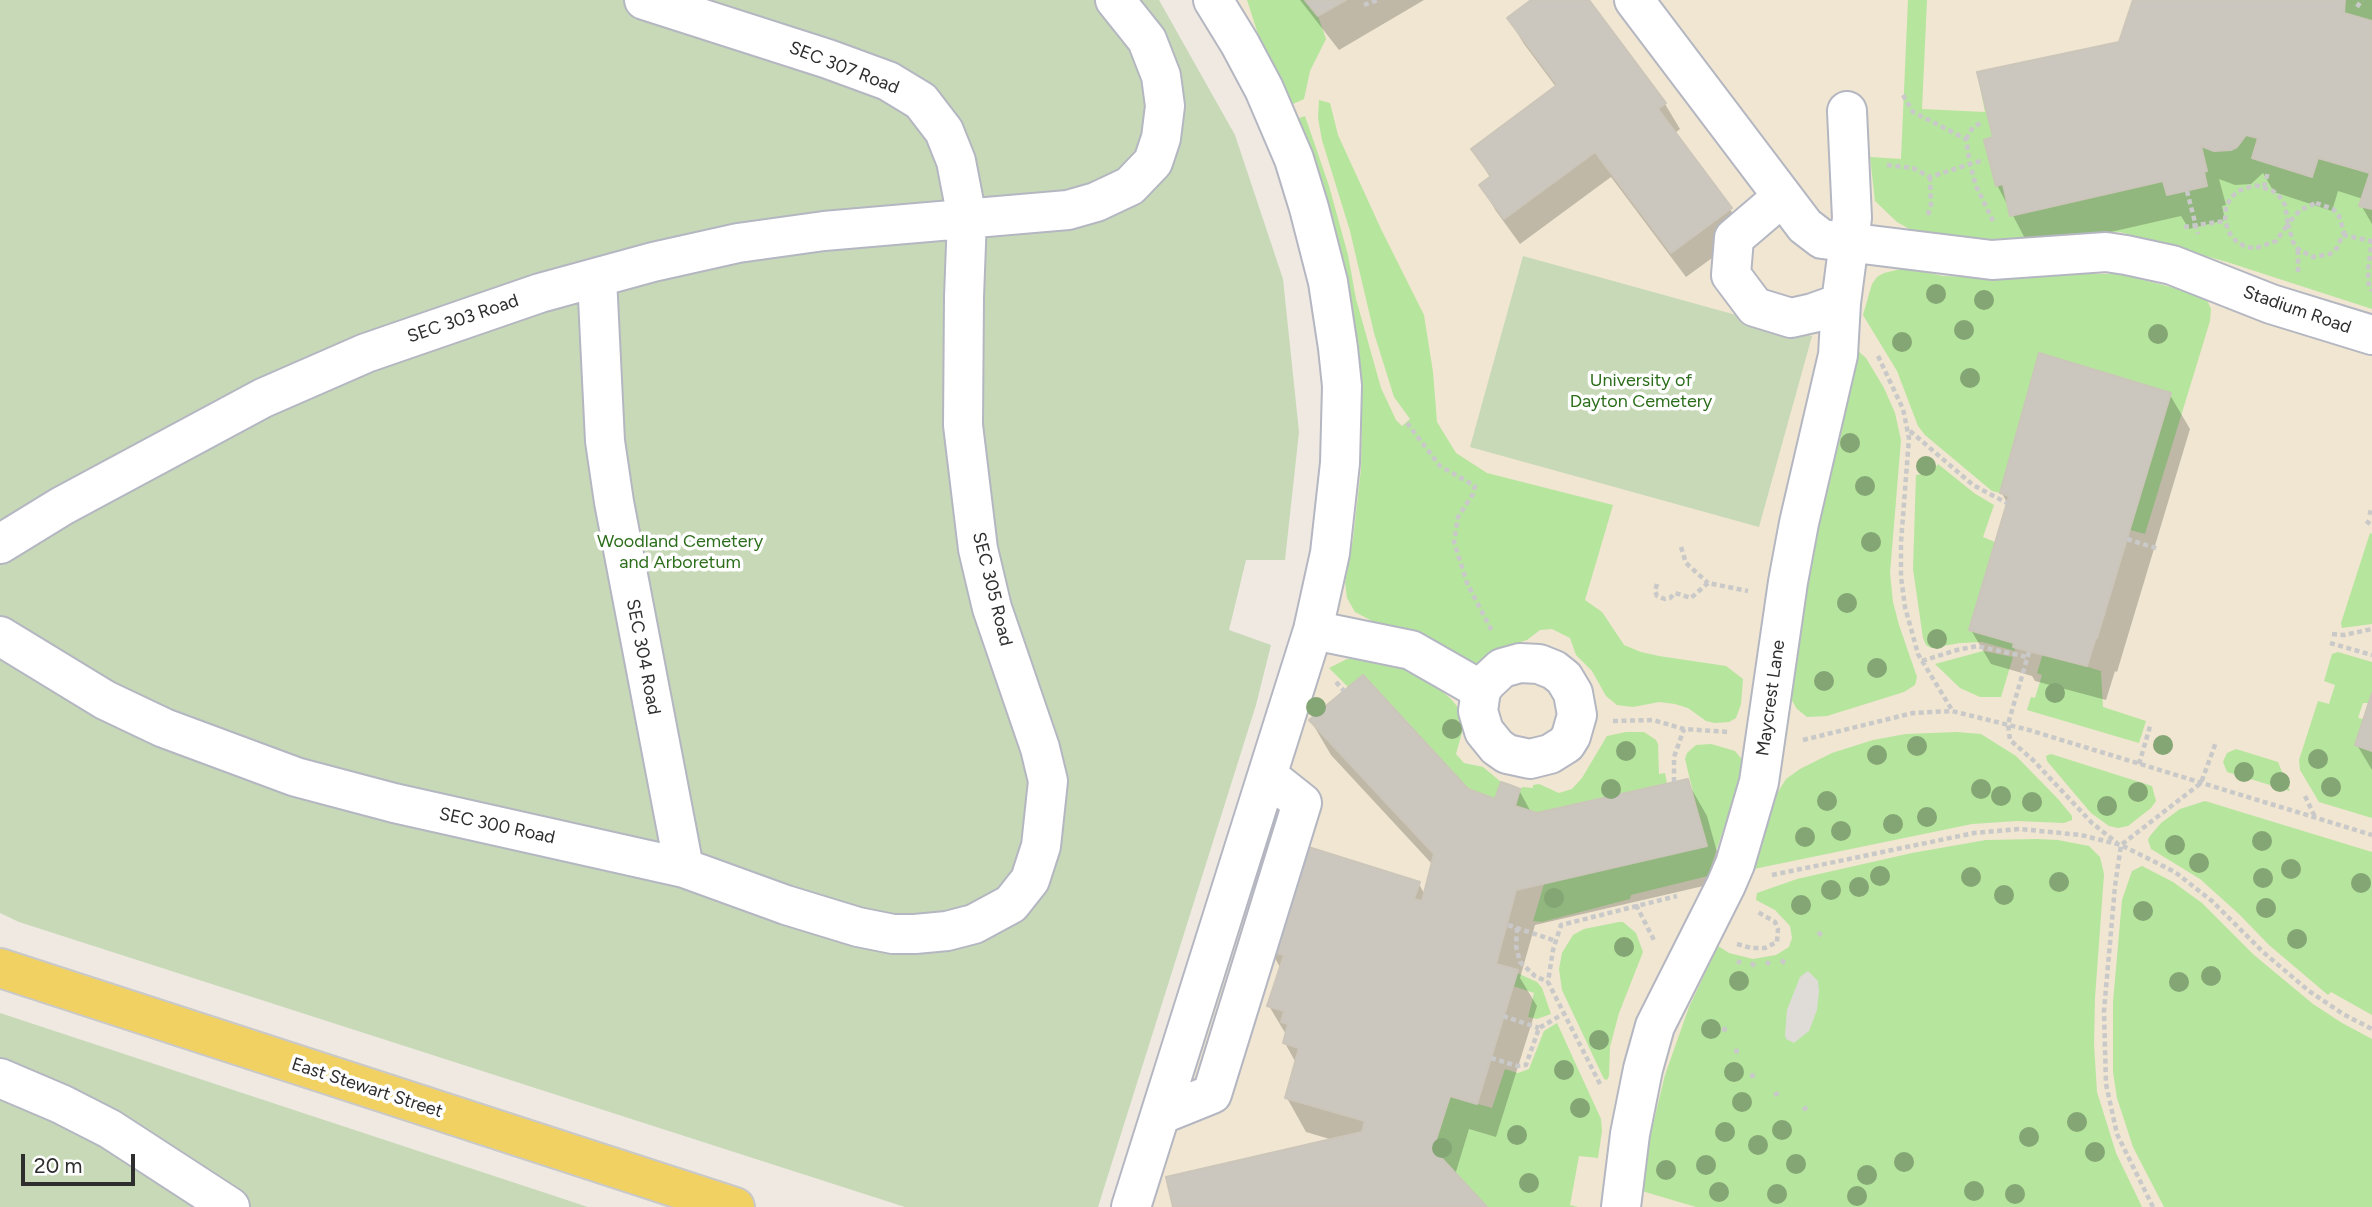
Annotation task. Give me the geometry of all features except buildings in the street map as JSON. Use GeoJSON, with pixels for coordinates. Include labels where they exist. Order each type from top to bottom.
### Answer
{"type":"FeatureCollection","features":[{"type":"Feature","properties":{"kind":"main road","name":"East Stewart Street"},"geometry":{"type":"LineString","coordinates":[[0,968],[735,1207]]}},
{"type":"Feature","properties":{"kind":"street","name":"SEC 307 Road"},"geometry":{"type":"LineString","coordinates":[[644,0],[888,81],[921,102],[944,131],[948,141],[956,162],[967,218]]}},
{"type":"Feature","properties":{"kind":"street","name":"SEC 303 Road"},"geometry":{"type":"LineString","coordinates":[[0,544],[62,506],[262,398],[366,353],[506,304],[669,258],[762,239],[1068,210],[1096,202],[1130,186],[1153,162],[1161,138],[1165,106],[1161,76],[1147,40],[1115,0]]}},
{"type":"Feature","properties":{"kind":"street"},"geometry":{"type":"LineString","coordinates":[[1131,1207],[1312,630],[1330,553],[1341,453],[1342,386],[1332,303],[1309,208],[1282,129],[1257,74],[1213,0]]}},
{"type":"Feature","properties":{"kind":"street","name":"Stadium Road"},"geometry":{"type":"LineString","coordinates":[[1634,0],[1782,197],[1805,226],[1822,239],[1992,260],[2106,252],[2172,265],[2271,304],[2372,335]]}},
{"type":"Feature","properties":{"kind":"street","name":"Maycrest Lane"},"geometry":{"type":"LineString","coordinates":[[1621,1207],[1630,1134],[1655,1026],[1735,864],[1759,782],[1787,590],[1799,523],[1838,355],[1841,303],[1865,169],[1847,111]]}},
{"type":"Feature","properties":{"kind":"street"},"geometry":{"type":"LineString","coordinates":[[1782,197],[1734,238],[1731,275],[1755,307],[1791,318],[1841,303]]}},
{"type":"Feature","properties":{"kind":"street","name":"SEC 305 Road"},"geometry":{"type":"LineString","coordinates":[[967,218],[963,425],[978,549],[992,608],[1040,748],[1048,781],[1041,846],[1030,880],[1011,904]]}},
{"type":"Feature","properties":{"kind":"street","name":"SEC 304 Road"},"geometry":{"type":"LineString","coordinates":[[597,278],[605,441],[614,502],[684,868]]}},
{"type":"Feature","properties":{"kind":"street"},"geometry":{"type":"LineString","coordinates":[[1312,630],[1411,650],[1481,690]]}},
{"type":"Feature","properties":{"kind":"street","name":"SEC 300 Road"},"geometry":{"type":"LineString","coordinates":[[0,636],[105,701],[164,728],[296,778],[419,809],[684,868],[786,905],[858,927],[893,934],[957,929],[1011,904]]}},
{"type":"Feature","properties":{"kind":"street"},"geometry":{"type":"LineString","coordinates":[[0,1079],[61,1104],[110,1129],[230,1207]]}},
{"type":"Feature","properties":{"kind":"path"},"geometry":{"type":"LineString","coordinates":[[1364,5],[1378,0]]}},
{"type":"Feature","properties":{"kind":"path"},"geometry":{"type":"LineString","coordinates":[[2357,7],[2362,0]]}},
{"type":"Feature","properties":{"kind":"path"},"geometry":{"type":"LineString","coordinates":[[1903,95],[1913,112],[1966,139]]}},
{"type":"Feature","properties":{"kind":"path"},"geometry":{"type":"LineString","coordinates":[[1983,122],[1973,127],[1966,139],[1976,186],[1998,230]]}},
{"type":"Feature","properties":{"kind":"path"},"geometry":{"type":"LineString","coordinates":[[1865,169],[1886,164],[1913,168],[1930,177],[1984,160]]}},
{"type":"Feature","properties":{"kind":"path"},"geometry":{"type":"LineString","coordinates":[[2264,187],[2268,172]]}},
{"type":"Feature","properties":{"kind":"path"},"geometry":{"type":"LineString","coordinates":[[2264,187],[2255,186],[2238,191],[2226,206],[2225,221],[2230,234],[2237,242],[2256,248],[2276,241],[2288,224],[2300,210],[2307,205],[2325,205],[2339,216],[2343,224],[2343,235],[2337,248],[2330,254],[2313,257],[2298,249],[2293,242],[2288,224],[2285,205],[2280,197],[2264,187]]}},
{"type":"Feature","properties":{"kind":"path"},"geometry":{"type":"LineString","coordinates":[[2187,191],[2198,235]]}},
{"type":"Feature","properties":{"kind":"path"},"geometry":{"type":"LineString","coordinates":[[2174,229],[2225,221]]}},
{"type":"Feature","properties":{"kind":"path"},"geometry":{"type":"LineString","coordinates":[[2343,235],[2372,240],[2368,271],[2369,287],[2372,291]]}},
{"type":"Feature","properties":{"kind":"path"},"geometry":{"type":"LineString","coordinates":[[1872,347],[1894,387],[1906,415],[1908,429],[1910,450],[1901,542],[1901,577],[1909,626],[1922,661],[1952,711]]}},
{"type":"Feature","properties":{"kind":"path"},"geometry":{"type":"LineString","coordinates":[[1407,424],[1440,466],[1475,486],[1458,517],[1454,542],[1467,583],[1494,635]]}},
{"type":"Feature","properties":{"kind":"path"},"geometry":{"type":"LineString","coordinates":[[1908,429],[1973,485],[2007,503]]}},
{"type":"Feature","properties":{"kind":"path"},"geometry":{"type":"LineString","coordinates":[[2366,522],[2372,525]]}},
{"type":"Feature","properties":{"kind":"path"},"geometry":{"type":"LineString","coordinates":[[2127,539],[2159,549]]}},
{"type":"Feature","properties":{"kind":"path"},"geometry":{"type":"LineString","coordinates":[[1681,547],[1686,563],[1708,583],[1729,587]]}},
{"type":"Feature","properties":{"kind":"path"},"geometry":{"type":"LineString","coordinates":[[1657,583],[1657,596],[1665,599],[1675,593],[1691,598],[1708,583]]}},
{"type":"Feature","properties":{"kind":"path"},"geometry":{"type":"LineString","coordinates":[[2332,634],[2344,635],[2372,629]]}},
{"type":"Feature","properties":{"kind":"path"},"geometry":{"type":"LineString","coordinates":[[2330,643],[2372,655]]}},
{"type":"Feature","properties":{"kind":"path"},"geometry":{"type":"LineString","coordinates":[[1922,661],[1978,646],[2028,654],[2008,724],[2010,740],[2092,822],[2120,845],[2185,880],[2212,901],[2263,952],[2309,991],[2343,1014],[2372,1029]]}},
{"type":"Feature","properties":{"kind":"path"},"geometry":{"type":"LineString","coordinates":[[1602,722],[1653,720],[1684,729],[1801,741],[1913,713],[1952,711],[2008,724],[2372,835]]}},
{"type":"Feature","properties":{"kind":"path"},"geometry":{"type":"LineString","coordinates":[[2139,764],[2151,723]]}},
{"type":"Feature","properties":{"kind":"path"},"geometry":{"type":"LineString","coordinates":[[1674,782],[1674,757],[1684,729]]}},
{"type":"Feature","properties":{"kind":"path"},"geometry":{"type":"LineString","coordinates":[[2153,1207],[2117,1134],[2106,1084],[2104,1011],[2120,845],[2201,783],[2216,742]]}},
{"type":"Feature","properties":{"kind":"path"},"geometry":{"type":"LineString","coordinates":[[2305,796],[2315,817]]}},
{"type":"Feature","properties":{"kind":"path"},"geometry":{"type":"LineString","coordinates":[[1771,875],[1983,832],[2020,829],[2060,832],[2120,845]]}},
{"type":"Feature","properties":{"kind":"path"},"geometry":{"type":"LineString","coordinates":[[1605,1095],[1548,982],[1561,925],[1684,894]]}},
{"type":"Feature","properties":{"kind":"path"},"geometry":{"type":"LineString","coordinates":[[1636,905],[1658,948]]}},
{"type":"Feature","properties":{"kind":"path"},"geometry":{"type":"LineString","coordinates":[[1704,930],[1743,947],[1772,946],[1777,942],[1778,929],[1769,917],[1755,910]]}},
{"type":"Feature","properties":{"kind":"path"},"geometry":{"type":"LineString","coordinates":[[1508,925],[1556,941]]}},
{"type":"Feature","properties":{"kind":"path"},"geometry":{"type":"LineString","coordinates":[[1517,928],[1516,946],[1520,962],[1535,976],[1548,982]]}},
{"type":"Feature","properties":{"kind":"path"},"geometry":{"type":"LineString","coordinates":[[1818,932],[1824,937]]}},
{"type":"Feature","properties":{"kind":"path"},"geometry":{"type":"LineString","coordinates":[[1491,1058],[1517,1066],[1525,1065],[1539,1028],[1563,1014]]}},
{"type":"Feature","properties":{"kind":"path"},"geometry":{"type":"LineString","coordinates":[[1503,1016],[1539,1028]]}},
{"type":"Feature","properties":{"kind":"path"},"geometry":{"type":"LineString","coordinates":[[1750,1076],[1756,1074]]}},
{"type":"Feature","properties":{"kind":"path"},"geometry":{"type":"LineString","coordinates":[[1773,1095],[1781,1092]]}},
{"type":"Feature","properties":{"kind":"path"},"geometry":{"type":"LineString","coordinates":[[1803,1110],[1808,1106]]}},
{"type":"Feature","properties":{"kind":"shaded area"},"geometry":{"type":"Polygon","coordinates":[[[1228,0],[2372,0],[2372,1207],[1142,1207],[1325,641],[1352,373],[1228,0]]]}},
{"type":"Feature","properties":{"kind":"shaded area"},"geometry":{"type":"Polygon","coordinates":[[[1808,971],[1818,981],[1817,1010],[1809,1031],[1794,1043],[1786,1039],[1785,1035],[1787,1010],[1800,977],[1808,971]]]}},
{"type":"Feature","properties":{"kind":"green space","name":"Woodland Cemetery and Arboretum"},"geometry":{"type":"Polygon","coordinates":[[[0,0],[1159,0],[1235,135],[1283,279],[1299,432],[1285,560],[1246,560],[1229,630],[1271,645],[1256,705],[1098,1207],[905,1207],[19,922],[0,913],[0,0]]]}},
{"type":"Feature","properties":{"kind":"green space"},"geometry":{"type":"Polygon","coordinates":[[[1247,0],[1305,0],[1318,16],[1326,39],[1310,71],[1304,99],[1293,104],[1257,31],[1247,0]]]}},
{"type":"Feature","properties":{"kind":"green space"},"geometry":{"type":"Polygon","coordinates":[[[1908,0],[1927,0],[1922,109],[1985,112],[1977,72],[2119,42],[2133,0],[2372,0],[2372,309],[2227,262],[2120,232],[1995,243],[1920,235],[1897,222],[1875,201],[1870,157],[1901,159],[1908,0]]]}},
{"type":"Feature","properties":{"kind":"green space"},"geometry":{"type":"Polygon","coordinates":[[[1319,100],[1330,103],[1338,135],[1424,315],[1437,422],[1456,453],[1487,473],[1613,505],[1585,600],[1602,612],[1624,645],[1659,656],[1726,666],[1743,679],[1741,704],[1736,718],[1729,722],[1715,723],[1706,721],[1688,708],[1659,702],[1633,707],[1617,705],[1606,696],[1592,671],[1576,655],[1570,638],[1552,629],[1540,630],[1527,640],[1504,647],[1491,653],[1480,663],[1475,663],[1421,634],[1376,623],[1355,612],[1347,598],[1345,582],[1361,469],[1362,416],[1357,345],[1347,279],[1332,214],[1299,118],[1305,116],[1329,186],[1381,388],[1396,420],[1402,426],[1410,419],[1394,397],[1374,333],[1350,231],[1322,140],[1318,118],[1319,100]]]}},
{"type":"Feature","properties":{"kind":"green space","name":"University of Dayton Cemetery"},"geometry":{"type":"Polygon","coordinates":[[[1523,256],[1812,336],[1759,527],[1470,447],[1523,256]]]}},
{"type":"Feature","properties":{"kind":"green space"},"geometry":{"type":"Polygon","coordinates":[[[1905,268],[1943,276],[2020,279],[2071,274],[2120,274],[2182,290],[2208,302],[2211,309],[2210,321],[2145,534],[2130,530],[2171,393],[2040,353],[2000,493],[1992,491],[1925,435],[1918,426],[1897,371],[1863,315],[1872,284],[1877,277],[1905,268]]]}},
{"type":"Feature","properties":{"kind":"green space"},"geometry":{"type":"Polygon","coordinates":[[[1857,350],[1866,358],[1884,388],[1895,413],[1901,440],[1890,573],[1893,602],[1917,677],[1915,685],[1904,692],[1827,716],[1807,717],[1797,709],[1790,697],[1791,679],[1815,534],[1857,350]]]}},
{"type":"Feature","properties":{"kind":"green space"},"geometry":{"type":"Polygon","coordinates":[[[1938,464],[1974,493],[1994,505],[1983,537],[1995,542],[1969,630],[2014,643],[2015,651],[1982,642],[1931,648],[1923,638],[1913,569],[1916,475],[1932,472],[1938,464]]]}},
{"type":"Feature","properties":{"kind":"green space"},"geometry":{"type":"Polygon","coordinates":[[[2370,533],[2372,624],[2342,628],[2341,623],[2370,533]]]}},
{"type":"Feature","properties":{"kind":"green space"},"geometry":{"type":"Polygon","coordinates":[[[1983,651],[2013,657],[2001,697],[1980,697],[1960,688],[1935,664],[1983,651]]]}},
{"type":"Feature","properties":{"kind":"green space"},"geometry":{"type":"Polygon","coordinates":[[[2338,652],[2372,662],[2372,693],[2369,703],[2363,703],[2358,718],[2363,719],[2356,745],[2372,751],[2372,818],[2319,802],[2300,770],[2299,760],[2318,701],[2329,704],[2335,685],[2324,681],[2332,654],[2338,652]]]}},
{"type":"Feature","properties":{"kind":"green space"},"geometry":{"type":"Polygon","coordinates":[[[2043,653],[2101,671],[2103,707],[2146,721],[2139,743],[2027,710],[2031,697],[2035,698],[2042,675],[2037,673],[2043,653]]]}},
{"type":"Feature","properties":{"kind":"green space"},"geometry":{"type":"Polygon","coordinates":[[[1365,658],[1397,664],[1430,680],[1452,700],[1466,718],[1456,754],[1464,763],[1483,767],[1501,782],[1495,799],[1468,789],[1363,675],[1348,687],[1329,668],[1347,659],[1365,658]]]}},
{"type":"Feature","properties":{"kind":"green space"},"geometry":{"type":"Polygon","coordinates":[[[1644,732],[1656,740],[1659,774],[1665,773],[1667,784],[1537,813],[1515,806],[1523,787],[1533,788],[1533,785],[1539,784],[1559,793],[1572,789],[1582,778],[1607,736],[1644,732]]]}},
{"type":"Feature","properties":{"kind":"green space"},"geometry":{"type":"Polygon","coordinates":[[[1906,734],[1981,734],[2016,756],[2058,799],[2072,816],[2072,820],[2064,823],[2017,821],[1972,824],[1749,870],[1773,800],[1786,779],[1800,769],[1832,753],[1873,740],[1906,734]]]}},
{"type":"Feature","properties":{"kind":"green space"},"geometry":{"type":"Polygon","coordinates":[[[1711,744],[1735,751],[1745,763],[1708,876],[1631,895],[1630,899],[1542,922],[1533,921],[1544,884],[1706,846],[1685,759],[1687,753],[1696,745],[1711,744]]]}},
{"type":"Feature","properties":{"kind":"green space"},"geometry":{"type":"Polygon","coordinates":[[[2236,749],[2278,762],[2290,791],[2227,772],[2223,762],[2227,753],[2236,749]]]}},
{"type":"Feature","properties":{"kind":"green space"},"geometry":{"type":"Polygon","coordinates":[[[2051,754],[2152,786],[2156,801],[2128,826],[2109,826],[2091,813],[2047,761],[2046,756],[2051,754]]]}},
{"type":"Feature","properties":{"kind":"green space"},"geometry":{"type":"Polygon","coordinates":[[[2205,801],[2372,852],[2372,1015],[2331,992],[2328,995],[2269,945],[2200,879],[2151,849],[2148,840],[2161,823],[2180,809],[2205,801]]]}},
{"type":"Feature","properties":{"kind":"green space"},"geometry":{"type":"Polygon","coordinates":[[[2037,839],[2089,846],[2100,857],[2104,874],[2095,998],[2097,1092],[2116,1153],[2142,1207],[1696,1207],[1642,1191],[1648,1145],[1665,1075],[1689,1007],[1718,946],[1729,953],[1753,959],[1776,955],[1789,947],[1792,938],[1790,926],[1775,910],[1756,900],[1757,893],[1797,879],[1912,853],[1986,840],[2037,839]]]}},
{"type":"Feature","properties":{"kind":"green space"},"geometry":{"type":"Polygon","coordinates":[[[2142,866],[2173,882],[2202,903],[2254,955],[2313,1004],[2372,1039],[2372,1207],[2164,1207],[2133,1147],[2117,1098],[2113,1072],[2113,1002],[2122,900],[2132,871],[2142,866]]]}},
{"type":"Feature","properties":{"kind":"green space"},"geometry":{"type":"Polygon","coordinates":[[[1623,922],[1636,933],[1643,952],[1619,1013],[1610,1047],[1607,1080],[1604,1079],[1562,990],[1559,969],[1562,953],[1573,935],[1584,929],[1623,922]]]}},
{"type":"Feature","properties":{"kind":"green space"},"geometry":{"type":"Polygon","coordinates":[[[1517,973],[1537,982],[1542,988],[1551,1014],[1537,1019],[1528,1017],[1534,993],[1513,986],[1517,973]]]}},
{"type":"Feature","properties":{"kind":"green space"},"geometry":{"type":"Polygon","coordinates":[[[0,1013],[588,1207],[0,1207],[0,1013]]]}},
{"type":"Feature","properties":{"kind":"green space"},"geometry":{"type":"Polygon","coordinates":[[[1557,1023],[1601,1119],[1598,1158],[1579,1156],[1570,1205],[1578,1207],[1487,1207],[1433,1149],[1450,1096],[1492,1108],[1505,1069],[1518,1073],[1529,1069],[1544,1031],[1557,1023]]]}}]}
